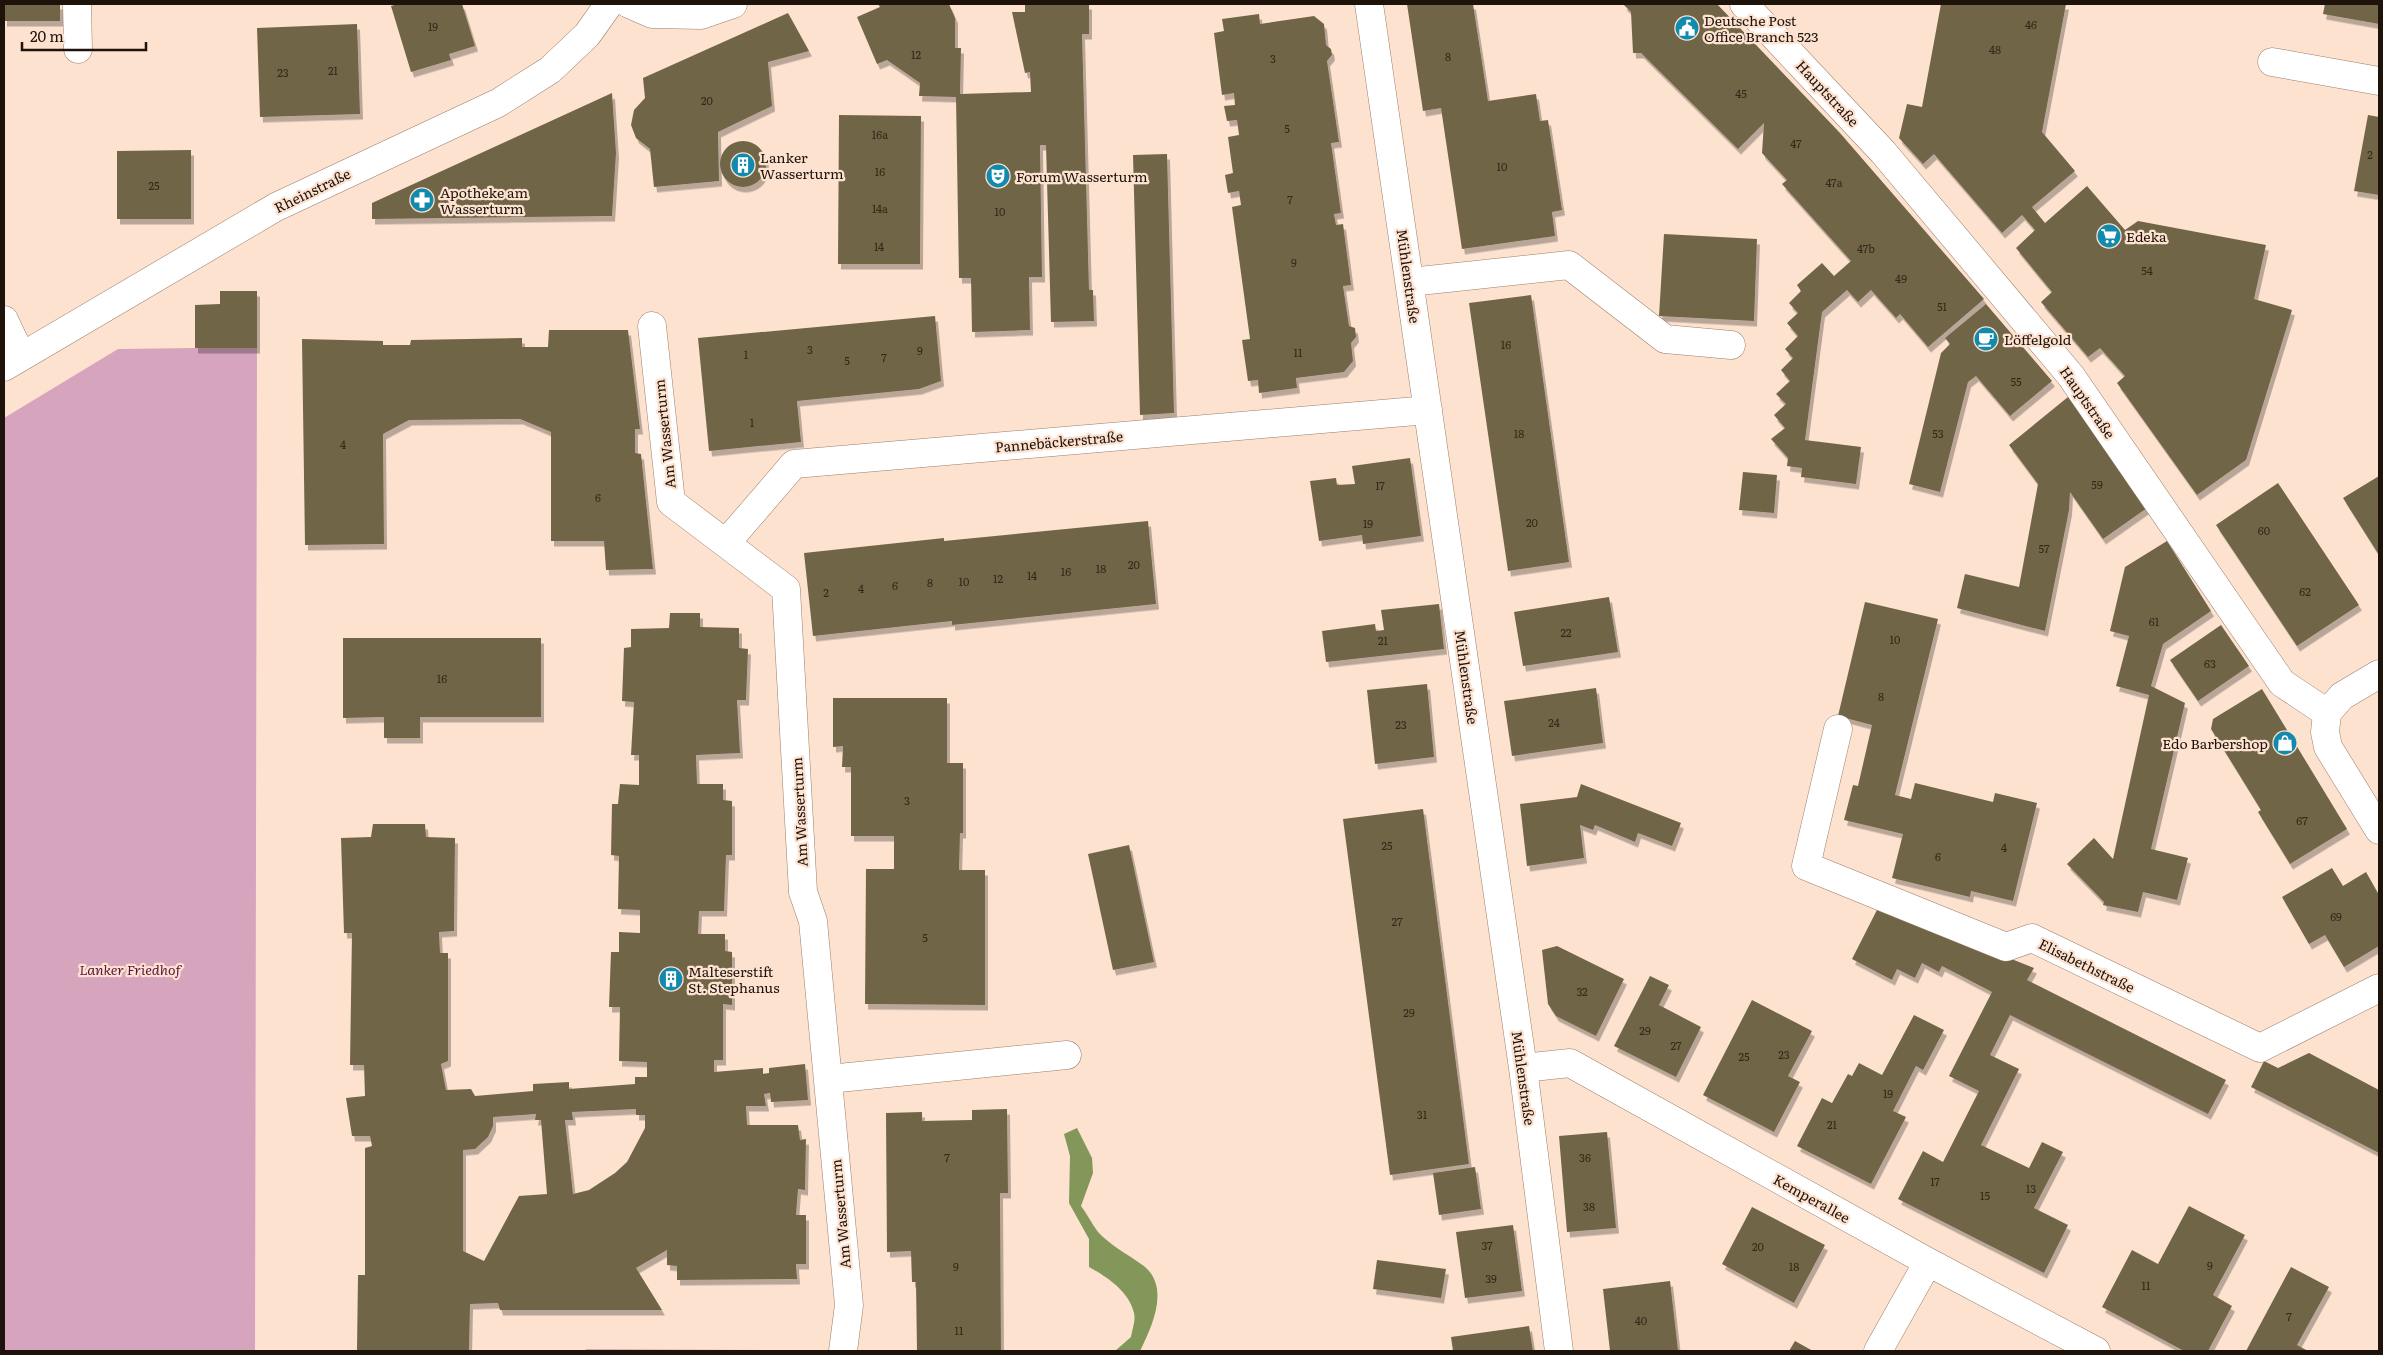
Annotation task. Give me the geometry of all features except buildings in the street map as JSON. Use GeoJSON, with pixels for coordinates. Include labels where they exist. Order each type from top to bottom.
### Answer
{"type":"FeatureCollection","features":[{"type":"Feature","properties":{"kind":"street"},"geometry":{"type":"LineString","coordinates":[[77,4],[78,49]]}},
{"type":"Feature","properties":{"kind":"street","name":"Rheinstraße"},"geometry":{"type":"LineString","coordinates":[[12,362],[276,207],[498,103],[550,70],[588,35],[609,4]]}},
{"type":"Feature","properties":{"kind":"street"},"geometry":{"type":"LineString","coordinates":[[629,4],[652,14],[701,15],[733,4]]}},
{"type":"Feature","properties":{"kind":"street","name":"Mühlenstraße"},"geometry":{"type":"LineString","coordinates":[[1369,4],[1523,1068],[1559,1351]]}},
{"type":"Feature","properties":{"kind":"street","name":"Hauptstraße"},"geometry":{"type":"LineString","coordinates":[[1744,4],[1883,152],[2071,376],[2282,683],[2327,713]]}},
{"type":"Feature","properties":{"kind":"street"},"geometry":{"type":"LineString","coordinates":[[2272,62],[2379,82]]}},
{"type":"Feature","properties":{"kind":"street"},"geometry":{"type":"LineString","coordinates":[[1410,282],[1569,265],[1665,339],[1731,345]]}},
{"type":"Feature","properties":{"kind":"street"},"geometry":{"type":"LineString","coordinates":[[4,320],[12,362]]}},
{"type":"Feature","properties":{"kind":"street","name":"Am Wasserturm"},"geometry":{"type":"LineString","coordinates":[[652,326],[671,502],[786,589],[803,892],[813,921],[849,1305],[843,1351]]}},
{"type":"Feature","properties":{"kind":"street","name":"Pannebäckerstraße"},"geometry":{"type":"LineString","coordinates":[[726,543],[794,464],[1428,410]]}},
{"type":"Feature","properties":{"kind":"street"},"geometry":{"type":"LineString","coordinates":[[2379,674],[2342,696],[2327,713],[2325,732],[2328,747],[2379,830]]}},
{"type":"Feature","properties":{"kind":"street","name":"Elisabethstraße"},"geometry":{"type":"LineString","coordinates":[[1838,729],[1806,866],[2006,947],[2032,938],[2260,1048],[2379,988]]}},
{"type":"Feature","properties":{"kind":"street"},"geometry":{"type":"LineString","coordinates":[[828,1079],[1067,1055]]}},
{"type":"Feature","properties":{"kind":"street","name":"Kemperallee"},"geometry":{"type":"LineString","coordinates":[[1523,1068],[1570,1063],[1928,1262],[2096,1351]]}},
{"type":"Feature","properties":{"kind":"street"},"geometry":{"type":"LineString","coordinates":[[1878,1351],[1928,1262]]}},
{"type":"Feature","properties":{"kind":"green space","name":"Lanker Friedhof"},"geometry":{"type":"Polygon","coordinates":[[[257,348],[255,1351],[4,1351],[4,418],[118,349],[257,348]]]}},
{"type":"Feature","properties":{"kind":"green space"},"geometry":{"type":"Polygon","coordinates":[[[586,1349],[779,1350],[779,1351],[586,1351],[586,1349]]]}},
{"type":"Feature","properties":{"kind":"shaded area"},"geometry":{"type":"Polygon","coordinates":[[[1077,1128],[1092,1158],[1093,1173],[1081,1206],[1098,1232],[1141,1264],[1156,1283],[1157,1306],[1150,1330],[1140,1351],[1115,1351],[1131,1337],[1134,1313],[1122,1291],[1110,1280],[1089,1267],[1089,1239],[1069,1203],[1070,1156],[1064,1134],[1077,1128]]]}},
{"type":"Feature","properties":{"kind":"place","name":"Deutsche Post Office Branch 523"},"geometry":{"type":"Point","coordinates":[1687,28]}},
{"type":"Feature","properties":{"kind":"place","name":"Lanker Wasserturm"},"geometry":{"type":"Point","coordinates":[743,165]}},
{"type":"Feature","properties":{"kind":"place","name":"Forum Wasserturm"},"geometry":{"type":"Point","coordinates":[998,176]}},
{"type":"Feature","properties":{"kind":"place","name":"Apotheke am Wasserturm"},"geometry":{"type":"Point","coordinates":[422,200]}},
{"type":"Feature","properties":{"kind":"place","name":"Edeka"},"geometry":{"type":"Point","coordinates":[2109,236]}},
{"type":"Feature","properties":{"kind":"place","name":"Löffelgold"},"geometry":{"type":"Point","coordinates":[1986,339]}},
{"type":"Feature","properties":{"kind":"place","name":"Edo Barbershop"},"geometry":{"type":"Point","coordinates":[2285,743]}},
{"type":"Feature","properties":{"kind":"place","name":"Malteserstift St. Stephanus"},"geometry":{"type":"Point","coordinates":[671,979]}}]}
